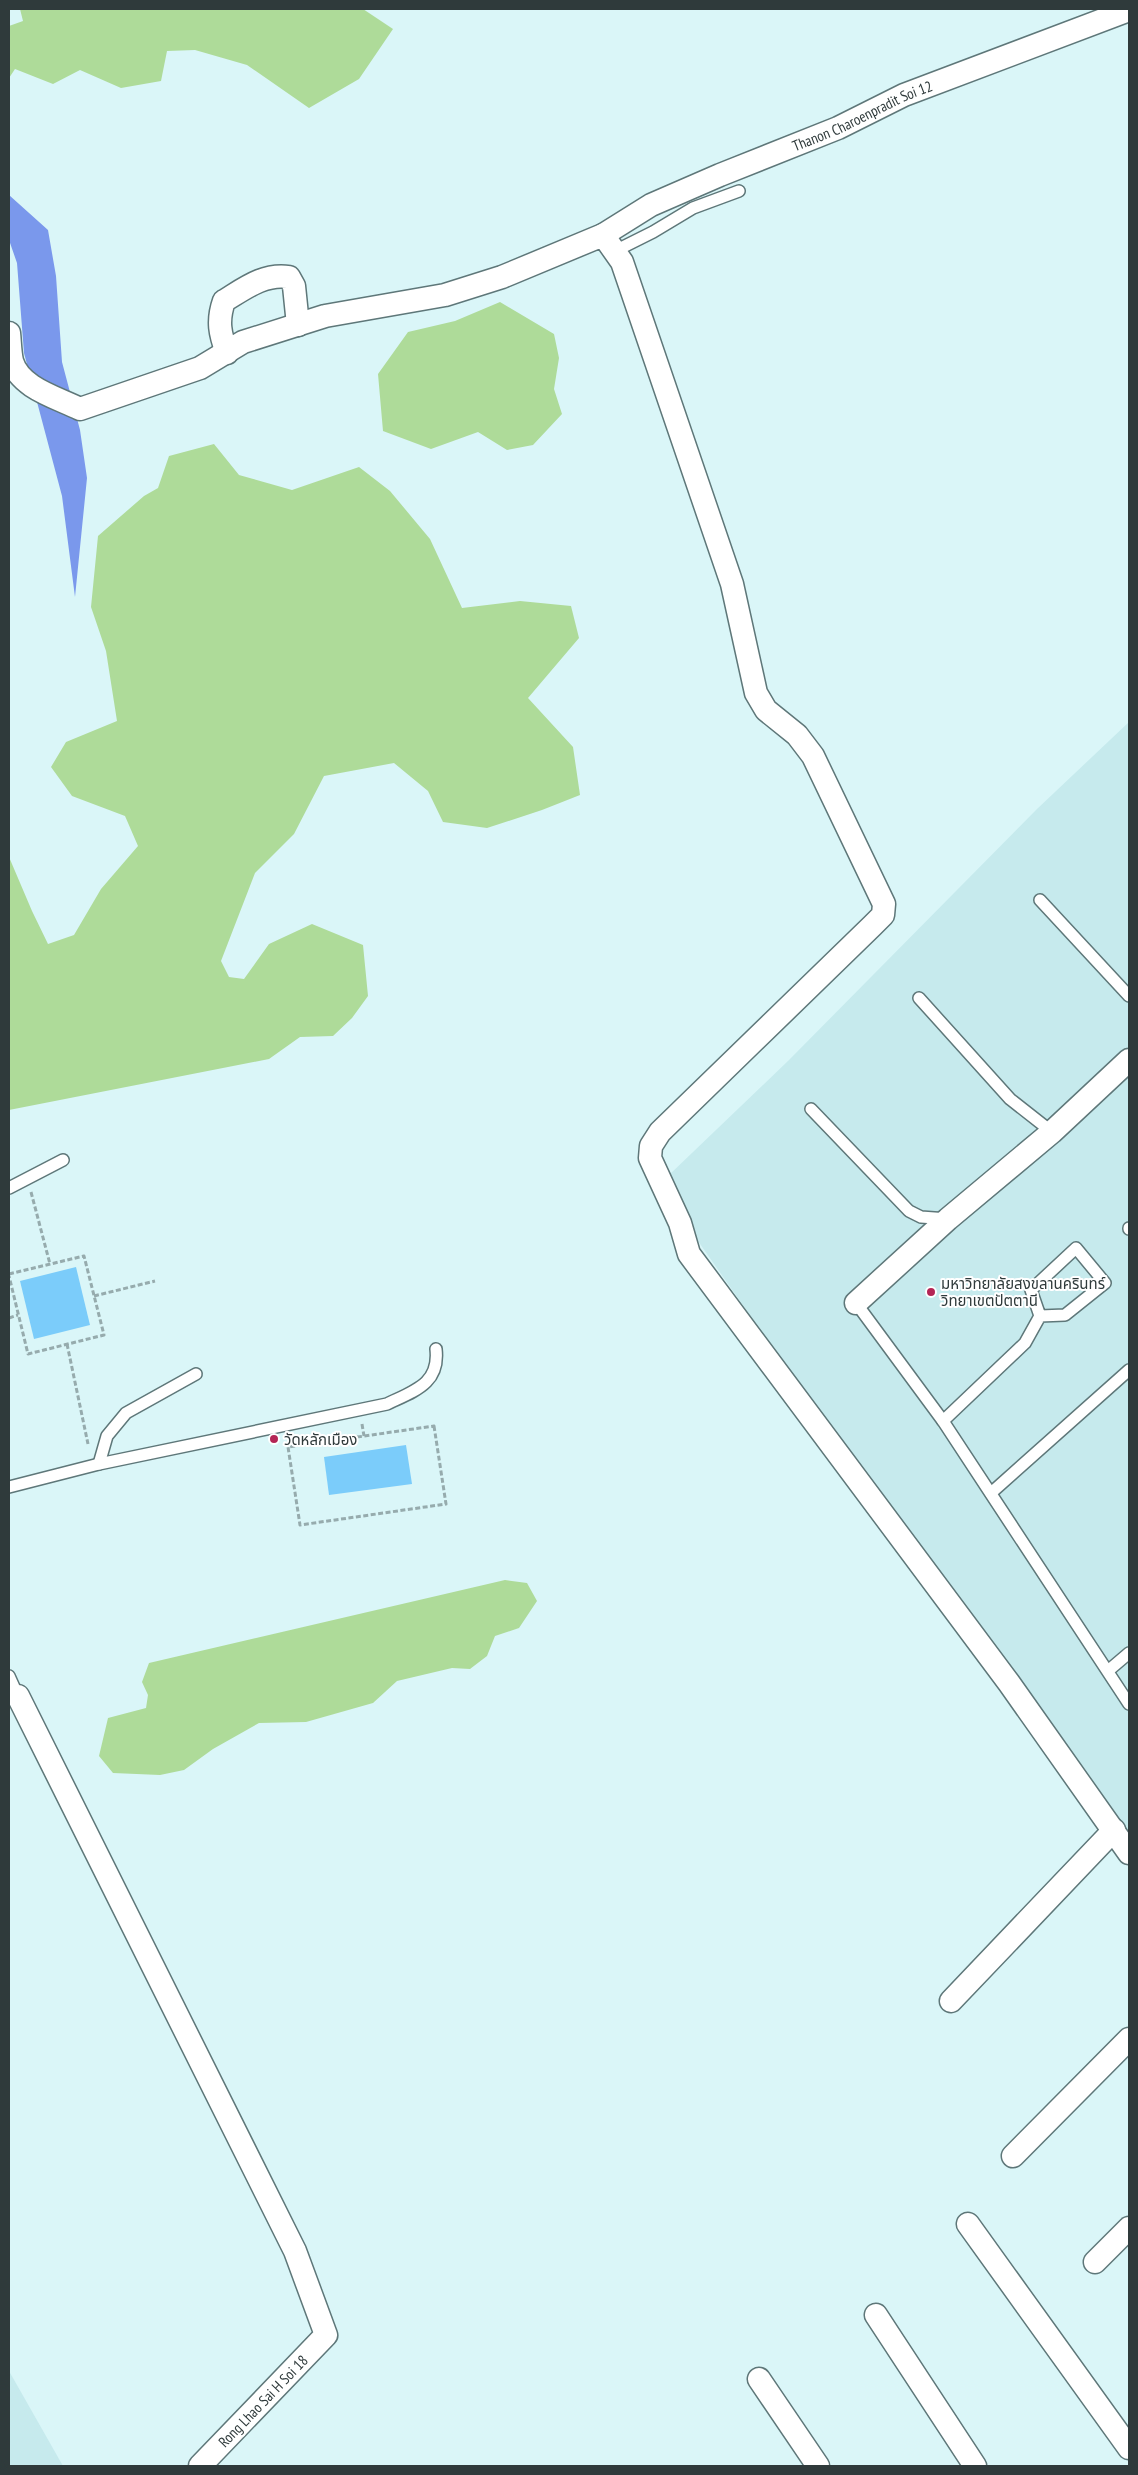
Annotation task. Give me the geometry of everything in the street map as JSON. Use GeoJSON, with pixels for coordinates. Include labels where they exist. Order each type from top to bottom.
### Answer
{"type":"FeatureCollection","features":[{"type":"Feature","properties":{"kind":"street","name":"Thanon Charoenpradit Soi 12"},"geometry":{"type":"LineString","coordinates":[[9,333],[12,360],[18,373],[27,383],[80,409],[200,368],[243,342],[325,316],[445,295],[609,243],[651,205],[847,124],[904,95],[1129,10]]}},
{"type":"Feature","properties":{"kind":"street"},"geometry":{"type":"LineString","coordinates":[[609,243],[626,271],[732,584],[756,693],[766,710],[797,735],[813,756],[884,904],[883,916],[660,1132],[651,1146],[650,1158],[680,1223],[689,1254],[1009,1683],[1129,1853]]}},
{"type":"Feature","properties":{"kind":"street"},"geometry":{"type":"LineString","coordinates":[[227,353],[219,332],[219,315],[224,301],[256,282],[276,275],[289,278],[294,286],[298,325]]}},
{"type":"Feature","properties":{"kind":"street"},"geometry":{"type":"LineString","coordinates":[[856,1303],[948,1219],[1052,1132],[1129,1060]]}},
{"type":"Feature","properties":{"kind":"street","name":"Rong Lhao Sai H Soi 18"},"geometry":{"type":"LineString","coordinates":[[18,1696],[295,2251],[326,2335],[200,2466]]}},
{"type":"Feature","properties":{"kind":"street"},"geometry":{"type":"LineString","coordinates":[[951,2000],[1114,1830]]}},
{"type":"Feature","properties":{"kind":"street"},"geometry":{"type":"LineString","coordinates":[[1013,2156],[1129,2039]]}},
{"type":"Feature","properties":{"kind":"street"},"geometry":{"type":"LineString","coordinates":[[968,2224],[1127,2438]]}},
{"type":"Feature","properties":{"kind":"street"},"geometry":{"type":"LineString","coordinates":[[1095,2262],[1129,2228]]}},
{"type":"Feature","properties":{"kind":"street"},"geometry":{"type":"LineString","coordinates":[[876,2314],[975,2466]]}},
{"type":"Feature","properties":{"kind":"street"},"geometry":{"type":"LineString","coordinates":[[759,2379],[818,2466]]}},
{"type":"Feature","properties":{"kind":"lane"},"geometry":{"type":"LineString","coordinates":[[609,243],[654,232],[693,208],[739,191]]}},
{"type":"Feature","properties":{"kind":"lane"},"geometry":{"type":"LineString","coordinates":[[1040,900],[1129,996]]}},
{"type":"Feature","properties":{"kind":"lane"},"geometry":{"type":"LineString","coordinates":[[919,998],[1010,1099],[1052,1132]]}},
{"type":"Feature","properties":{"kind":"lane"},"geometry":{"type":"LineString","coordinates":[[811,1109],[909,1211],[922,1217],[948,1219]]}},
{"type":"Feature","properties":{"kind":"lane"},"geometry":{"type":"LineString","coordinates":[[9,1188],[63,1160]]}},
{"type":"Feature","properties":{"kind":"lane"},"geometry":{"type":"LineString","coordinates":[[943,1421],[1025,1343],[1040,1316],[1031,1290],[1076,1248],[1105,1283],[1065,1315],[1040,1316]]}},
{"type":"Feature","properties":{"kind":"lane"},"geometry":{"type":"LineString","coordinates":[[856,1303],[943,1421],[1109,1670],[1129,1704]]}},
{"type":"Feature","properties":{"kind":"lane"},"geometry":{"type":"LineString","coordinates":[[9,1487],[96,1465],[387,1404],[415,1390],[432,1376],[438,1364],[436,1349]]}},
{"type":"Feature","properties":{"kind":"lane"},"geometry":{"type":"LineString","coordinates":[[991,1494],[1129,1370]]}},
{"type":"Feature","properties":{"kind":"lane"},"geometry":{"type":"LineString","coordinates":[[96,1465],[107,1436],[126,1412],[196,1374]]}},
{"type":"Feature","properties":{"kind":"lane"},"geometry":{"type":"LineString","coordinates":[[1109,1670],[1129,1653]]}},
{"type":"Feature","properties":{"kind":"lane"},"geometry":{"type":"LineString","coordinates":[[9,1676],[18,1696]]}},
{"type":"Feature","properties":{"kind":"path"},"geometry":{"type":"LineString","coordinates":[[27,1178],[50,1264]]}},
{"type":"Feature","properties":{"kind":"path"},"geometry":{"type":"LineString","coordinates":[[84,1256],[104,1335],[28,1354],[9,1275],[50,1264],[84,1256]]}},
{"type":"Feature","properties":{"kind":"path"},"geometry":{"type":"LineString","coordinates":[[94,1296],[155,1281]]}},
{"type":"Feature","properties":{"kind":"path"},"geometry":{"type":"LineString","coordinates":[[9,1318],[18,1315]]}},
{"type":"Feature","properties":{"kind":"path"},"geometry":{"type":"LineString","coordinates":[[67,1344],[96,1465]]}},
{"type":"Feature","properties":{"kind":"path"},"geometry":{"type":"LineString","coordinates":[[434,1426],[446,1504],[300,1526],[288,1447],[434,1426]]}},
{"type":"Feature","properties":{"kind":"shaded area","name":"มหาวิทยาลัยสงขลานครินทร์ วิทยาเขตปัตตานี"},"geometry":{"type":"Polygon","coordinates":[[[1129,722],[1129,1839],[770,1344],[698,1241],[669,1175],[789,1060],[1037,809],[1129,722]]]}},
{"type":"Feature","properties":{"kind":"shaded area"},"geometry":{"type":"Polygon","coordinates":[[[9,2371],[63,2466],[9,2466],[9,2371]]]}},
{"type":"Feature","properties":{"kind":"green space"},"geometry":{"type":"Polygon","coordinates":[[[20,9],[363,9],[393,29],[359,79],[309,108],[247,65],[195,50],[167,51],[161,81],[121,88],[80,70],[53,84],[15,69],[9,78],[9,26],[23,21],[20,9]]]}},
{"type":"Feature","properties":{"kind":"green space"},"geometry":{"type":"Polygon","coordinates":[[[500,302],[554,334],[559,358],[554,389],[562,414],[533,445],[507,450],[478,432],[431,449],[383,431],[378,374],[408,332],[455,321],[500,302]]]}},
{"type":"Feature","properties":{"kind":"green space"},"geometry":{"type":"Polygon","coordinates":[[[214,444],[239,475],[292,490],[359,467],[390,491],[430,539],[462,608],[520,601],[571,606],[579,638],[528,698],[573,747],[580,795],[487,828],[443,822],[428,791],[394,763],[324,776],[294,834],[255,873],[221,961],[229,977],[244,979],[269,944],[312,924],[363,945],[368,996],[352,1018],[333,1036],[300,1037],[269,1059],[9,1110],[9,857],[48,944],[74,935],[101,889],[138,846],[125,816],[72,796],[51,767],[66,742],[117,721],[106,651],[91,607],[98,536],[144,496],[158,488],[169,456],[214,444]]]}},
{"type":"Feature","properties":{"kind":"green space"},"geometry":{"type":"Polygon","coordinates":[[[505,1580],[527,1583],[537,1601],[519,1628],[495,1636],[487,1656],[470,1669],[452,1668],[397,1681],[373,1703],[306,1722],[259,1723],[213,1749],[184,1770],[160,1775],[113,1773],[99,1756],[108,1718],[146,1708],[148,1695],[142,1682],[149,1663],[505,1580]]]}},
{"type":"Feature","properties":{"kind":"water"},"geometry":{"type":"Polygon","coordinates":[[[9,195],[48,230],[56,276],[62,362],[80,430],[87,478],[75,597],[62,496],[24,353],[17,263],[9,240],[9,195]]]}},
{"type":"Feature","properties":{"kind":"building"},"geometry":{"type":"Polygon","coordinates":[[[76,1267],[90,1325],[34,1339],[20,1281],[76,1267]]]}},
{"type":"Feature","properties":{"kind":"building"},"geometry":{"type":"Polygon","coordinates":[[[406,1445],[412,1484],[329,1495],[324,1457],[406,1445]]]}},
{"type":"Feature","properties":{"kind":"place","name":"มหาวิทยาลัยสงขลานครินทร์ วิทยาเขตปัตตานี"},"geometry":{"type":"Point","coordinates":[931,1292]}},
{"type":"Feature","properties":{"kind":"place","name":"วัดหลักเมือง"},"geometry":{"type":"Point","coordinates":[274,1439]}}]}
